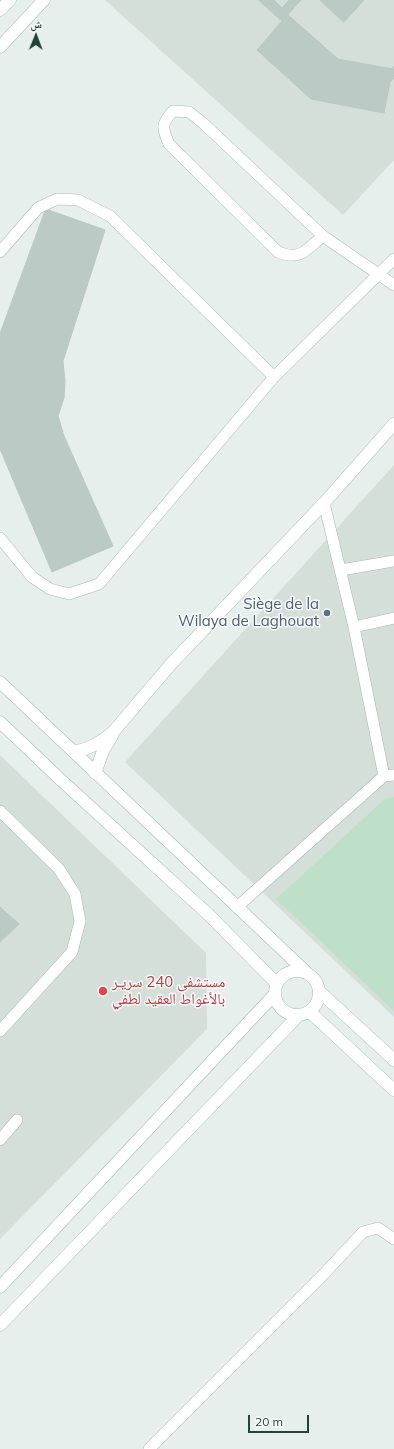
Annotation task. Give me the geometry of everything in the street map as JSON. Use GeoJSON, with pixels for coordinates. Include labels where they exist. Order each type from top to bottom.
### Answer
{"type":"FeatureCollection","features":[{"type":"Feature","properties":{"kind":"street"},"geometry":{"type":"LineString","coordinates":[[0,10],[10,0]]}},
{"type":"Feature","properties":{"kind":"street"},"geometry":{"type":"LineString","coordinates":[[0,47],[44,0]]}},
{"type":"Feature","properties":{"kind":"street"},"geometry":{"type":"LineString","coordinates":[[74,752],[92,747],[104,740],[114,731],[171,664],[324,503],[394,424]]}},
{"type":"Feature","properties":{"kind":"street"},"geometry":{"type":"LineString","coordinates":[[0,682],[313,977],[318,983],[319,991],[319,999],[315,1006],[304,1014],[0,1325]]}},
{"type":"Feature","properties":{"kind":"street"},"geometry":{"type":"LineString","coordinates":[[0,722],[62,781],[210,916],[275,989],[276,1002],[285,1012],[292,1015],[304,1014],[394,1090]]}},
{"type":"Feature","properties":{"kind":"street"},"geometry":{"type":"LineString","coordinates":[[95,773],[103,751],[114,731]]}},
{"type":"Feature","properties":{"kind":"street"},"geometry":{"type":"LineString","coordinates":[[0,1287],[275,989],[282,976],[289,972],[306,972]]}},
{"type":"Feature","properties":{"kind":"street"},"geometry":{"type":"LineString","coordinates":[[319,991],[394,1060]]}},
{"type":"Feature","properties":{"kind":"lane"},"geometry":{"type":"LineString","coordinates":[[323,236],[300,255],[289,256],[278,252],[169,144],[164,132],[164,120],[174,111],[189,112],[203,123],[323,236],[394,285]]}},
{"type":"Feature","properties":{"kind":"lane"},"geometry":{"type":"LineString","coordinates":[[0,252],[38,208],[57,199],[78,200],[110,216],[274,377]]}},
{"type":"Feature","properties":{"kind":"lane"},"geometry":{"type":"LineString","coordinates":[[0,538],[32,577],[50,589],[68,594],[99,584],[274,377],[379,276],[394,259]]}},
{"type":"Feature","properties":{"kind":"lane"},"geometry":{"type":"LineString","coordinates":[[237,907],[389,775],[324,503]]}},
{"type":"Feature","properties":{"kind":"lane"},"geometry":{"type":"LineString","coordinates":[[341,570],[394,561]]}},
{"type":"Feature","properties":{"kind":"lane"},"geometry":{"type":"LineString","coordinates":[[354,627],[394,618]]}},
{"type":"Feature","properties":{"kind":"lane"},"geometry":{"type":"LineString","coordinates":[[0,811],[59,869],[75,894],[80,920],[72,952],[0,1031]]}},
{"type":"Feature","properties":{"kind":"lane"},"geometry":{"type":"LineString","coordinates":[[0,1140],[17,1120]]}},
{"type":"Feature","properties":{"kind":"lane"},"geometry":{"type":"LineString","coordinates":[[149,1449],[322,1276],[363,1232],[378,1228],[394,1239]]}},
{"type":"Feature","properties":{"kind":"shaded area"},"geometry":{"type":"Polygon","coordinates":[[[105,0],[394,0],[394,160],[343,215],[105,0]]]}},
{"type":"Feature","properties":{"kind":"shaded area","name":"Siège de la Wilaya de Laghouat"},"geometry":{"type":"Polygon","coordinates":[[[394,465],[394,1017],[125,762],[394,465]]]}},
{"type":"Feature","properties":{"kind":"shaded area","name":"مستشفى 240 سريـر بالأغواط العقيد لطفي"},"geometry":{"type":"Polygon","coordinates":[[[0,755],[206,953],[207,1029],[0,1239],[0,755]]]}},
{"type":"Feature","properties":{"kind":"green space"},"geometry":{"type":"Polygon","coordinates":[[[394,797],[394,1011],[276,899],[385,799],[394,797]]]}},
{"type":"Feature","properties":{"kind":"building"},"geometry":{"type":"Polygon","coordinates":[[[259,0],[274,0],[282,8],[289,0],[301,0],[282,21],[259,0]]]}},
{"type":"Feature","properties":{"kind":"building"},"geometry":{"type":"Polygon","coordinates":[[[320,0],[364,0],[344,22],[320,0]]]}},
{"type":"Feature","properties":{"kind":"building"},"geometry":{"type":"Polygon","coordinates":[[[288,15],[338,59],[392,69],[394,66],[394,78],[390,82],[384,113],[311,99],[257,50],[288,15]]]}},
{"type":"Feature","properties":{"kind":"building"},"geometry":{"type":"Polygon","coordinates":[[[46,209],[105,230],[63,361],[65,381],[64,398],[58,416],[64,436],[113,546],[52,572],[0,449],[0,334],[46,209]]]}},
{"type":"Feature","properties":{"kind":"building"},"geometry":{"type":"Polygon","coordinates":[[[0,907],[19,924],[0,942],[0,907]]]}},
{"type":"Feature","properties":{"kind":"place","name":"Siège de la Wilaya de Laghouat"},"geometry":{"type":"Point","coordinates":[327,613]}},
{"type":"Feature","properties":{"kind":"place","name":"مستشفى 240 سريـر بالأغواط العقيد لطفي"},"geometry":{"type":"Point","coordinates":[103,991]}}]}
